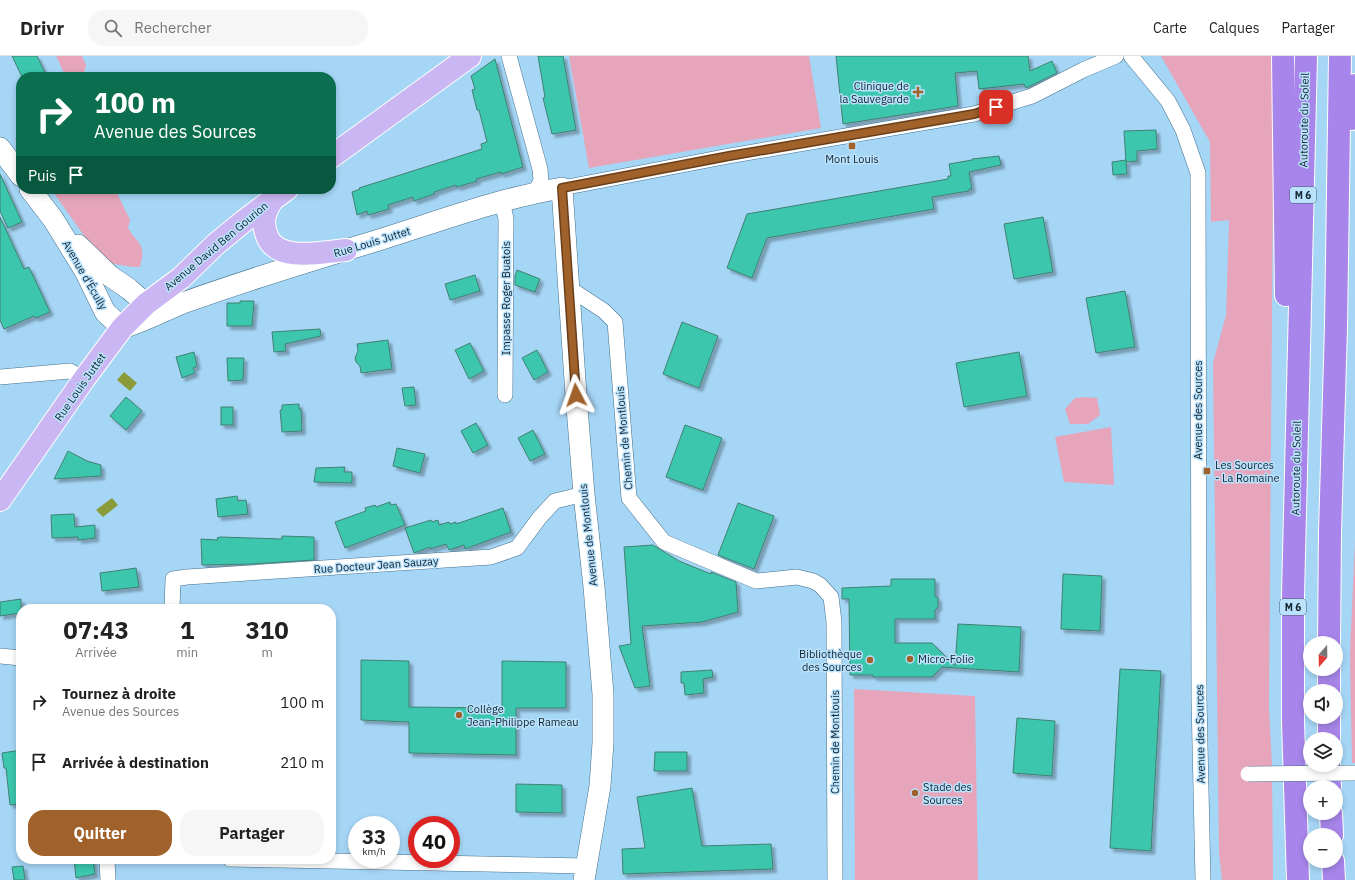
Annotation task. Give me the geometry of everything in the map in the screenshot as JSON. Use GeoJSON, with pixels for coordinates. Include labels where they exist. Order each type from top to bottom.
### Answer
{"type":"FeatureCollection","features":[{"type":"Feature","properties":{"kind":"highway"},"geometry":{"type":"LineString","coordinates":[[1283,56],[1286,295],[1299,333]]}},
{"type":"Feature","properties":{"kind":"highway","name":"Autoroute du Soleil"},"geometry":{"type":"LineString","coordinates":[[1298,880],[1293,721],[1293,596],[1306,56]]}},
{"type":"Feature","properties":{"kind":"highway"},"geometry":{"type":"LineString","coordinates":[[1329,636],[1340,56]]}},
{"type":"Feature","properties":{"kind":"highway"},"geometry":{"type":"LineString","coordinates":[[1336,328],[1345,265],[1355,85]]}},
{"type":"Feature","properties":{"kind":"highway"},"geometry":{"type":"LineString","coordinates":[[1333,868],[1334,880]]}},
{"type":"Feature","properties":{"kind":"main road"},"geometry":{"type":"LineString","coordinates":[[336,135],[445,56]]}},
{"type":"Feature","properties":{"kind":"main road"},"geometry":{"type":"LineString","coordinates":[[336,153],[470,56]]}},
{"type":"Feature","properties":{"kind":"main road","name":"Avenue David Ben Gourion"},"geometry":{"type":"LineString","coordinates":[[122,328],[146,304],[180,278],[272,194]]}},
{"type":"Feature","properties":{"kind":"main road"},"geometry":{"type":"LineString","coordinates":[[273,194],[265,213],[263,227],[268,240],[279,250],[292,254],[346,250]]}},
{"type":"Feature","properties":{"kind":"main road","name":"Rue Louis Juttet"},"geometry":{"type":"LineString","coordinates":[[0,500],[84,379],[122,328]]}},
{"type":"Feature","properties":{"kind":"street"},"geometry":{"type":"LineString","coordinates":[[509,56],[540,169],[541,181],[534,193]]}},
{"type":"Feature","properties":{"kind":"street"},"geometry":{"type":"LineString","coordinates":[[562,188],[736,155],[974,114],[1032,96],[1094,65],[1116,56]]}},
{"type":"Feature","properties":{"kind":"street","name":"Avenue des Sources"},"geometry":{"type":"LineString","coordinates":[[1131,56],[1168,101],[1184,130],[1198,173],[1199,699],[1203,880]]}},
{"type":"Feature","properties":{"kind":"street"},"geometry":{"type":"LineString","coordinates":[[0,148],[16,169]]}},
{"type":"Feature","properties":{"kind":"street","name":"Rue Louis Juttet"},"geometry":{"type":"LineString","coordinates":[[122,328],[183,303],[346,250],[502,201],[562,188]]}},
{"type":"Feature","properties":{"kind":"street","name":"Avenue de Montlouis"},"geometry":{"type":"LineString","coordinates":[[562,188],[584,494],[603,694],[600,786],[586,873]]}},
{"type":"Feature","properties":{"kind":"street","name":"Avenue d'Écully"},"geometry":{"type":"LineString","coordinates":[[34,194],[53,219],[85,271],[105,312],[122,328]]}},
{"type":"Feature","properties":{"kind":"street","name":"Impasse Roger Buatois"},"geometry":{"type":"LineString","coordinates":[[502,201],[506,219],[505,395]]}},
{"type":"Feature","properties":{"kind":"street","name":"Avenue d'Écully"},"geometry":{"type":"LineString","coordinates":[[53,219],[110,276],[146,304]]}},
{"type":"Feature","properties":{"kind":"street","name":"Chemin de Montlouis"},"geometry":{"type":"LineString","coordinates":[[569,288],[604,311],[615,322],[629,498],[664,542],[756,581],[797,577],[813,581],[820,585],[831,597],[834,622],[835,880]]}},
{"type":"Feature","properties":{"kind":"street","name":"Rue Louis Juttet"},"geometry":{"type":"LineString","coordinates":[[146,304],[183,303]]}},
{"type":"Feature","properties":{"kind":"street"},"geometry":{"type":"LineString","coordinates":[[0,377],[70,371],[84,379]]}},
{"type":"Feature","properties":{"kind":"street","name":"Rue Docteur Jean Sauzay"},"geometry":{"type":"LineString","coordinates":[[172,604],[173,579],[491,558],[517,548],[540,517],[555,501],[584,494]]}},
{"type":"Feature","properties":{"kind":"street"},"geometry":{"type":"LineString","coordinates":[[0,656],[16,658]]}},
{"type":"Feature","properties":{"kind":"street"},"geometry":{"type":"LineString","coordinates":[[1248,774],[1355,773]]}},
{"type":"Feature","properties":{"kind":"street"},"geometry":{"type":"LineString","coordinates":[[336,863],[586,873]]}},
{"type":"Feature","properties":{"kind":"street"},"geometry":{"type":"LineString","coordinates":[[107,864],[108,880]]}},
{"type":"Feature","properties":{"kind":"shaded area"},"geometry":{"type":"Polygon","coordinates":[[[56,56],[82,56],[86,65],[84,72],[64,72],[56,56]]]}},
{"type":"Feature","properties":{"kind":"shaded area"},"geometry":{"type":"Polygon","coordinates":[[[569,56],[809,56],[821,128],[589,168],[569,56]]]}},
{"type":"Feature","properties":{"kind":"shaded area"},"geometry":{"type":"Polygon","coordinates":[[[1161,56],[1274,56],[1269,707],[1272,765],[1273,880],[1222,880],[1219,853],[1213,363],[1226,315],[1229,220],[1211,222],[1210,142],[1161,56]]]}},
{"type":"Feature","properties":{"kind":"shaded area"},"geometry":{"type":"Polygon","coordinates":[[[55,194],[117,194],[130,220],[128,228],[139,242],[142,249],[140,267],[114,264],[108,261],[85,237],[55,194]]]}},
{"type":"Feature","properties":{"kind":"shaded area"},"geometry":{"type":"Polygon","coordinates":[[[124,372],[137,383],[130,391],[117,380],[124,372]]]}},
{"type":"Feature","properties":{"kind":"shaded area"},"geometry":{"type":"Polygon","coordinates":[[[1075,398],[1097,398],[1100,415],[1088,424],[1070,424],[1065,409],[1075,398]]]}},
{"type":"Feature","properties":{"kind":"shaded area"},"geometry":{"type":"Polygon","coordinates":[[[1111,427],[1114,485],[1064,482],[1055,437],[1111,427]]]}},
{"type":"Feature","properties":{"kind":"shaded area"},"geometry":{"type":"Polygon","coordinates":[[[112,498],[118,505],[103,517],[96,510],[112,498]]]}},
{"type":"Feature","properties":{"kind":"shaded area"},"geometry":{"type":"Polygon","coordinates":[[[1355,540],[1355,763],[1352,763],[1350,652],[1355,540]]]}},
{"type":"Feature","properties":{"kind":"shaded area","name":"Stade des Sources"},"geometry":{"type":"Polygon","coordinates":[[[854,689],[975,696],[978,880],[855,880],[854,689]]]}},
{"type":"Feature","properties":{"kind":"building"},"geometry":{"type":"Polygon","coordinates":[[[12,56],[37,56],[45,72],[20,72],[12,56]]]}},
{"type":"Feature","properties":{"kind":"building"},"geometry":{"type":"Polygon","coordinates":[[[538,56],[563,56],[576,130],[552,134],[543,98],[545,97],[538,56]]]}},
{"type":"Feature","properties":{"kind":"building","name":"Clinique de la Sauvegarde"},"geometry":{"type":"Polygon","coordinates":[[[836,56],[1028,56],[1030,71],[1052,61],[1057,73],[1026,88],[1024,84],[979,89],[977,71],[955,73],[958,106],[843,124],[836,56]]]}},
{"type":"Feature","properties":{"kind":"building"},"geometry":{"type":"Polygon","coordinates":[[[495,59],[523,167],[501,174],[501,172],[476,179],[477,181],[457,187],[456,185],[434,192],[434,194],[414,201],[413,197],[388,205],[389,209],[368,215],[367,211],[357,215],[352,192],[360,189],[359,188],[482,149],[481,144],[487,142],[472,90],[475,89],[471,76],[495,59]]]}},
{"type":"Feature","properties":{"kind":"building"},"geometry":{"type":"Polygon","coordinates":[[[1156,130],[1157,149],[1137,151],[1137,161],[1126,162],[1124,131],[1156,130]]]}},
{"type":"Feature","properties":{"kind":"building"},"geometry":{"type":"Polygon","coordinates":[[[999,156],[1001,165],[969,172],[972,189],[969,189],[969,191],[932,197],[934,209],[767,238],[752,278],[727,268],[747,214],[948,179],[948,176],[951,176],[949,164],[972,159],[999,156]]]}},
{"type":"Feature","properties":{"kind":"building"},"geometry":{"type":"Polygon","coordinates":[[[1126,160],[1127,174],[1113,175],[1112,162],[1126,160]]]}},
{"type":"Feature","properties":{"kind":"building"},"geometry":{"type":"Polygon","coordinates":[[[0,174],[22,222],[8,228],[0,211],[0,174]]]}},
{"type":"Feature","properties":{"kind":"building"},"geometry":{"type":"Polygon","coordinates":[[[0,217],[24,269],[29,267],[50,312],[36,318],[34,316],[4,329],[0,320],[0,217]]]}},
{"type":"Feature","properties":{"kind":"building"},"geometry":{"type":"Polygon","coordinates":[[[1043,217],[1053,272],[1014,279],[1004,224],[1043,217]]]}},
{"type":"Feature","properties":{"kind":"building"},"geometry":{"type":"Polygon","coordinates":[[[517,270],[540,279],[535,292],[515,285],[517,270]]]}},
{"type":"Feature","properties":{"kind":"building"},"geometry":{"type":"Polygon","coordinates":[[[475,275],[480,291],[450,300],[445,284],[475,275]]]}},
{"type":"Feature","properties":{"kind":"building"},"geometry":{"type":"Polygon","coordinates":[[[1125,291],[1135,347],[1096,353],[1086,298],[1125,291]]]}},
{"type":"Feature","properties":{"kind":"building"},"geometry":{"type":"Polygon","coordinates":[[[240,301],[254,301],[252,326],[227,326],[227,303],[240,303],[240,301]]]}},
{"type":"Feature","properties":{"kind":"building"},"geometry":{"type":"Polygon","coordinates":[[[682,322],[718,336],[699,388],[663,374],[682,322]]]}},
{"type":"Feature","properties":{"kind":"building"},"geometry":{"type":"Polygon","coordinates":[[[320,329],[321,336],[285,344],[286,351],[274,352],[272,332],[320,329]]]}},
{"type":"Feature","properties":{"kind":"building"},"geometry":{"type":"Polygon","coordinates":[[[388,340],[392,369],[361,373],[360,366],[356,362],[355,358],[358,351],[357,344],[388,340]]]}},
{"type":"Feature","properties":{"kind":"building"},"geometry":{"type":"Polygon","coordinates":[[[470,343],[484,371],[469,379],[455,350],[470,343]]]}},
{"type":"Feature","properties":{"kind":"building"},"geometry":{"type":"Polygon","coordinates":[[[537,350],[548,372],[534,380],[522,358],[537,350]]]}},
{"type":"Feature","properties":{"kind":"building"},"geometry":{"type":"Polygon","coordinates":[[[194,352],[197,366],[193,368],[195,373],[182,378],[176,357],[194,352]]]}},
{"type":"Feature","properties":{"kind":"building"},"geometry":{"type":"Polygon","coordinates":[[[1019,352],[1027,396],[964,407],[956,363],[1019,352]]]}},
{"type":"Feature","properties":{"kind":"building"},"geometry":{"type":"Polygon","coordinates":[[[227,358],[244,358],[243,380],[228,381],[227,358]]]}},
{"type":"Feature","properties":{"kind":"building"},"geometry":{"type":"Polygon","coordinates":[[[414,387],[416,405],[405,406],[402,388],[414,387]]]}},
{"type":"Feature","properties":{"kind":"building"},"geometry":{"type":"Polygon","coordinates":[[[126,397],[142,411],[126,430],[110,416],[126,397]]]}},
{"type":"Feature","properties":{"kind":"building"},"geometry":{"type":"Polygon","coordinates":[[[299,404],[299,409],[301,409],[302,431],[282,432],[280,410],[282,410],[282,405],[299,404]]]}},
{"type":"Feature","properties":{"kind":"building"},"geometry":{"type":"Polygon","coordinates":[[[221,407],[233,407],[233,425],[221,425],[221,407]]]}},
{"type":"Feature","properties":{"kind":"building"},"geometry":{"type":"Polygon","coordinates":[[[476,423],[488,445],[473,453],[461,431],[476,423]]]}},
{"type":"Feature","properties":{"kind":"building"},"geometry":{"type":"Polygon","coordinates":[[[685,425],[722,438],[703,490],[666,477],[685,425]]]}},
{"type":"Feature","properties":{"kind":"building"},"geometry":{"type":"Polygon","coordinates":[[[533,430],[545,454],[530,461],[518,438],[533,430]]]}},
{"type":"Feature","properties":{"kind":"building"},"geometry":{"type":"Polygon","coordinates":[[[397,448],[425,454],[420,473],[393,466],[397,448]]]}},
{"type":"Feature","properties":{"kind":"building"},"geometry":{"type":"Polygon","coordinates":[[[68,451],[87,461],[101,465],[101,476],[54,479],[68,451]]]}},
{"type":"Feature","properties":{"kind":"building"},"geometry":{"type":"Polygon","coordinates":[[[345,467],[344,472],[352,472],[352,483],[314,482],[316,468],[345,467]]]}},
{"type":"Feature","properties":{"kind":"building"},"geometry":{"type":"Polygon","coordinates":[[[237,496],[238,501],[246,500],[248,514],[218,517],[216,499],[237,496]]]}},
{"type":"Feature","properties":{"kind":"building"},"geometry":{"type":"Polygon","coordinates":[[[390,502],[391,505],[396,504],[405,525],[345,548],[335,522],[366,511],[365,508],[375,505],[376,507],[390,502]]]}},
{"type":"Feature","properties":{"kind":"building"},"geometry":{"type":"Polygon","coordinates":[[[738,503],[774,516],[754,569],[718,555],[738,503]]]}},
{"type":"Feature","properties":{"kind":"building"},"geometry":{"type":"Polygon","coordinates":[[[503,508],[511,532],[465,549],[464,545],[449,550],[446,544],[430,549],[430,547],[414,553],[405,528],[431,520],[432,522],[438,520],[439,525],[449,522],[450,524],[456,522],[456,524],[503,508]]]}},
{"type":"Feature","properties":{"kind":"building"},"geometry":{"type":"Polygon","coordinates":[[[74,514],[75,527],[95,525],[95,538],[78,540],[78,537],[52,538],[51,515],[74,514]]]}},
{"type":"Feature","properties":{"kind":"building"},"geometry":{"type":"Polygon","coordinates":[[[282,536],[314,537],[314,560],[252,564],[202,565],[201,539],[218,540],[217,538],[220,537],[282,539],[282,536]]]}},
{"type":"Feature","properties":{"kind":"building"},"geometry":{"type":"Polygon","coordinates":[[[653,545],[679,561],[736,582],[738,612],[702,622],[642,626],[650,686],[635,688],[619,646],[631,644],[624,547],[653,545]]]}},
{"type":"Feature","properties":{"kind":"building"},"geometry":{"type":"Polygon","coordinates":[[[136,568],[139,587],[102,591],[100,573],[136,568]]]}},
{"type":"Feature","properties":{"kind":"building"},"geometry":{"type":"Polygon","coordinates":[[[1063,574],[1102,576],[1100,631],[1061,629],[1063,574]]]}},
{"type":"Feature","properties":{"kind":"building"},"geometry":{"type":"Polygon","coordinates":[[[891,579],[935,579],[935,596],[938,598],[938,607],[935,610],[935,619],[895,619],[895,643],[932,643],[955,666],[958,624],[1021,627],[1019,672],[942,667],[932,677],[873,677],[873,675],[850,675],[849,599],[842,599],[842,588],[891,586],[891,579]]]}},
{"type":"Feature","properties":{"kind":"building"},"geometry":{"type":"Polygon","coordinates":[[[21,599],[21,604],[16,604],[16,614],[0,616],[0,602],[21,599]]]}},
{"type":"Feature","properties":{"kind":"building"},"geometry":{"type":"Polygon","coordinates":[[[361,660],[409,661],[409,707],[502,708],[502,661],[566,662],[566,708],[516,708],[516,755],[409,753],[409,722],[361,720],[361,660]]]}},
{"type":"Feature","properties":{"kind":"building"},"geometry":{"type":"Polygon","coordinates":[[[1120,669],[1161,671],[1151,851],[1110,848],[1120,669]]]}},
{"type":"Feature","properties":{"kind":"building"},"geometry":{"type":"Polygon","coordinates":[[[712,670],[713,677],[703,679],[704,693],[685,695],[684,683],[681,683],[681,672],[712,670]]]}},
{"type":"Feature","properties":{"kind":"building"},"geometry":{"type":"Polygon","coordinates":[[[1017,718],[1055,721],[1052,776],[1013,773],[1017,718]]]}},
{"type":"Feature","properties":{"kind":"building"},"geometry":{"type":"Polygon","coordinates":[[[16,751],[16,804],[10,805],[6,768],[4,768],[2,753],[16,751]]]}},
{"type":"Feature","properties":{"kind":"building"},"geometry":{"type":"Polygon","coordinates":[[[655,752],[687,752],[687,771],[654,771],[655,752]]]}},
{"type":"Feature","properties":{"kind":"building"},"geometry":{"type":"Polygon","coordinates":[[[516,784],[562,785],[562,813],[516,812],[516,784]]]}},
{"type":"Feature","properties":{"kind":"building"},"geometry":{"type":"Polygon","coordinates":[[[692,788],[702,846],[771,844],[773,869],[623,874],[622,849],[645,848],[637,797],[692,788]]]}},
{"type":"Feature","properties":{"kind":"building"},"geometry":{"type":"Polygon","coordinates":[[[75,864],[94,864],[95,874],[76,878],[75,864]]]}},
{"type":"Feature","properties":{"kind":"building"},"geometry":{"type":"Polygon","coordinates":[[[23,866],[25,880],[14,880],[12,867],[23,866]]]}},
{"type":"Feature","properties":{"kind":"place","name":"Clinique de la Sauvegarde"},"geometry":{"type":"Point","coordinates":[918,92]}},
{"type":"Feature","properties":{"kind":"place","name":"Mont Louis"},"geometry":{"type":"Point","coordinates":[852,146]}},
{"type":"Feature","properties":{"kind":"place","name":"Les Sources - La Romaine"},"geometry":{"type":"Point","coordinates":[1207,471]}},
{"type":"Feature","properties":{"kind":"place","name":"Micro-Folie"},"geometry":{"type":"Point","coordinates":[910,659]}},
{"type":"Feature","properties":{"kind":"place","name":"Bibliothèque des Sources"},"geometry":{"type":"Point","coordinates":[870,660]}},
{"type":"Feature","properties":{"kind":"place","name":"Collège Jean-Philippe Rameau"},"geometry":{"type":"Point","coordinates":[459,715]}},
{"type":"Feature","properties":{"kind":"place","name":"Stade des Sources"},"geometry":{"type":"Point","coordinates":[915,793]}},
{"type":"Feature","properties":{"kind":"route"},"geometry":{"type":"LineString","coordinates":[[576,395],[562,188],[784,146],[974,114],[996,107]]}}]}
